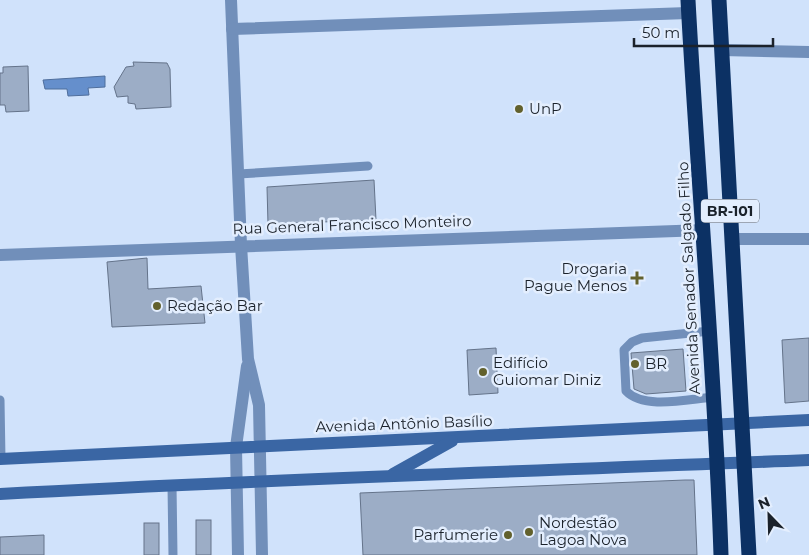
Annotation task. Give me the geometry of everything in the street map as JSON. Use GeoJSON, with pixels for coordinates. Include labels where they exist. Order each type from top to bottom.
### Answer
{"type":"FeatureCollection","features":[{"type":"Feature","properties":{"kind":"highway","name":"BR-101"},"geometry":{"type":"LineString","coordinates":[[719,0],[749,555]]}},
{"type":"Feature","properties":{"kind":"highway","name":"Avenida Senador Salgado Filho"},"geometry":{"type":"LineString","coordinates":[[688,6],[704,230],[718,465],[721,555]]}},
{"type":"Feature","properties":{"kind":"main road","name":"Avenida Antônio Basílio"},"geometry":{"type":"LineString","coordinates":[[1,459],[236,447],[455,439],[715,423],[809,420]]}},
{"type":"Feature","properties":{"kind":"main road"},"geometry":{"type":"LineString","coordinates":[[391,475],[455,439]]}},
{"type":"Feature","properties":{"kind":"main road"},"geometry":{"type":"LineString","coordinates":[[0,494],[261,480],[718,465],[809,460]]}},
{"type":"Feature","properties":{"kind":"street"},"geometry":{"type":"LineString","coordinates":[[231,0],[241,245],[248,359],[259,405],[262,555]]}},
{"type":"Feature","properties":{"kind":"street"},"geometry":{"type":"LineString","coordinates":[[232,29],[688,6]]}},
{"type":"Feature","properties":{"kind":"street"},"geometry":{"type":"LineString","coordinates":[[722,50],[809,52]]}},
{"type":"Feature","properties":{"kind":"street","name":"Rua General Francisco Monteiro"},"geometry":{"type":"LineString","coordinates":[[0,255],[704,230]]}},
{"type":"Feature","properties":{"kind":"street"},"geometry":{"type":"LineString","coordinates":[[731,239],[809,239]]}},
{"type":"Feature","properties":{"kind":"street"},"geometry":{"type":"LineString","coordinates":[[238,555],[236,447],[248,359]]}},
{"type":"Feature","properties":{"kind":"lane"},"geometry":{"type":"LineString","coordinates":[[238,174],[368,166]]}},
{"type":"Feature","properties":{"kind":"lane"},"geometry":{"type":"LineString","coordinates":[[710,331],[642,338],[632,342],[624,350],[626,391],[633,398],[644,402],[714,397]]}},
{"type":"Feature","properties":{"kind":"lane"},"geometry":{"type":"LineString","coordinates":[[0,400],[1,459]]}},
{"type":"Feature","properties":{"kind":"lane"},"geometry":{"type":"LineString","coordinates":[[172,485],[174,555]]}},
{"type":"Feature","properties":{"kind":"water"},"geometry":{"type":"Polygon","coordinates":[[[105,76],[105,87],[88,88],[89,95],[68,96],[67,89],[45,89],[43,80],[105,76]]]}},
{"type":"Feature","properties":{"kind":"building"},"geometry":{"type":"Polygon","coordinates":[[[133,62],[167,63],[170,69],[171,107],[136,109],[135,104],[128,103],[128,96],[117,97],[114,87],[126,67],[134,66],[133,62]]]}},
{"type":"Feature","properties":{"kind":"building"},"geometry":{"type":"Polygon","coordinates":[[[28,66],[29,111],[6,112],[5,105],[0,105],[0,73],[3,73],[3,67],[28,66]]]}},
{"type":"Feature","properties":{"kind":"building"},"geometry":{"type":"Polygon","coordinates":[[[374,180],[376,220],[268,224],[267,187],[374,180]]]}},
{"type":"Feature","properties":{"kind":"building","name":"Redação Bar"},"geometry":{"type":"Polygon","coordinates":[[[147,258],[148,289],[201,286],[205,323],[112,327],[107,262],[147,258]]]}},
{"type":"Feature","properties":{"kind":"building"},"geometry":{"type":"Polygon","coordinates":[[[809,338],[809,401],[785,403],[782,340],[809,338]]]}},
{"type":"Feature","properties":{"kind":"building","name":"Edifício Guiomar Diniz"},"geometry":{"type":"Polygon","coordinates":[[[496,348],[498,393],[469,395],[467,350],[496,348]]]}},
{"type":"Feature","properties":{"kind":"building"},"geometry":{"type":"Polygon","coordinates":[[[683,349],[686,391],[646,394],[634,389],[631,353],[683,349]]]}},
{"type":"Feature","properties":{"kind":"building","name":"Nordestão Lagoa Nova"},"geometry":{"type":"Polygon","coordinates":[[[694,480],[697,555],[363,555],[360,493],[694,480]]]}},
{"type":"Feature","properties":{"kind":"building"},"geometry":{"type":"Polygon","coordinates":[[[196,520],[211,520],[211,555],[196,555],[196,520]]]}},
{"type":"Feature","properties":{"kind":"building"},"geometry":{"type":"Polygon","coordinates":[[[144,523],[159,523],[159,555],[144,555],[144,523]]]}},
{"type":"Feature","properties":{"kind":"building"},"geometry":{"type":"Polygon","coordinates":[[[44,535],[44,555],[0,555],[0,537],[44,535]]]}},
{"type":"Feature","properties":{"kind":"place","name":"UnP"},"geometry":{"type":"Point","coordinates":[519,109]}},
{"type":"Feature","properties":{"kind":"place","name":"Drogaria Pague Menos"},"geometry":{"type":"Point","coordinates":[637,278]}},
{"type":"Feature","properties":{"kind":"place","name":"Redação Bar"},"geometry":{"type":"Point","coordinates":[157,306]}},
{"type":"Feature","properties":{"kind":"place","name":"BR"},"geometry":{"type":"Point","coordinates":[635,364]}},
{"type":"Feature","properties":{"kind":"place","name":"Edifício Guiomar Diniz"},"geometry":{"type":"Point","coordinates":[483,372]}},
{"type":"Feature","properties":{"kind":"place","name":"Nordestão Lagoa Nova"},"geometry":{"type":"Point","coordinates":[529,532]}},
{"type":"Feature","properties":{"kind":"place","name":"Parfumerie"},"geometry":{"type":"Point","coordinates":[508,535]}}]}
